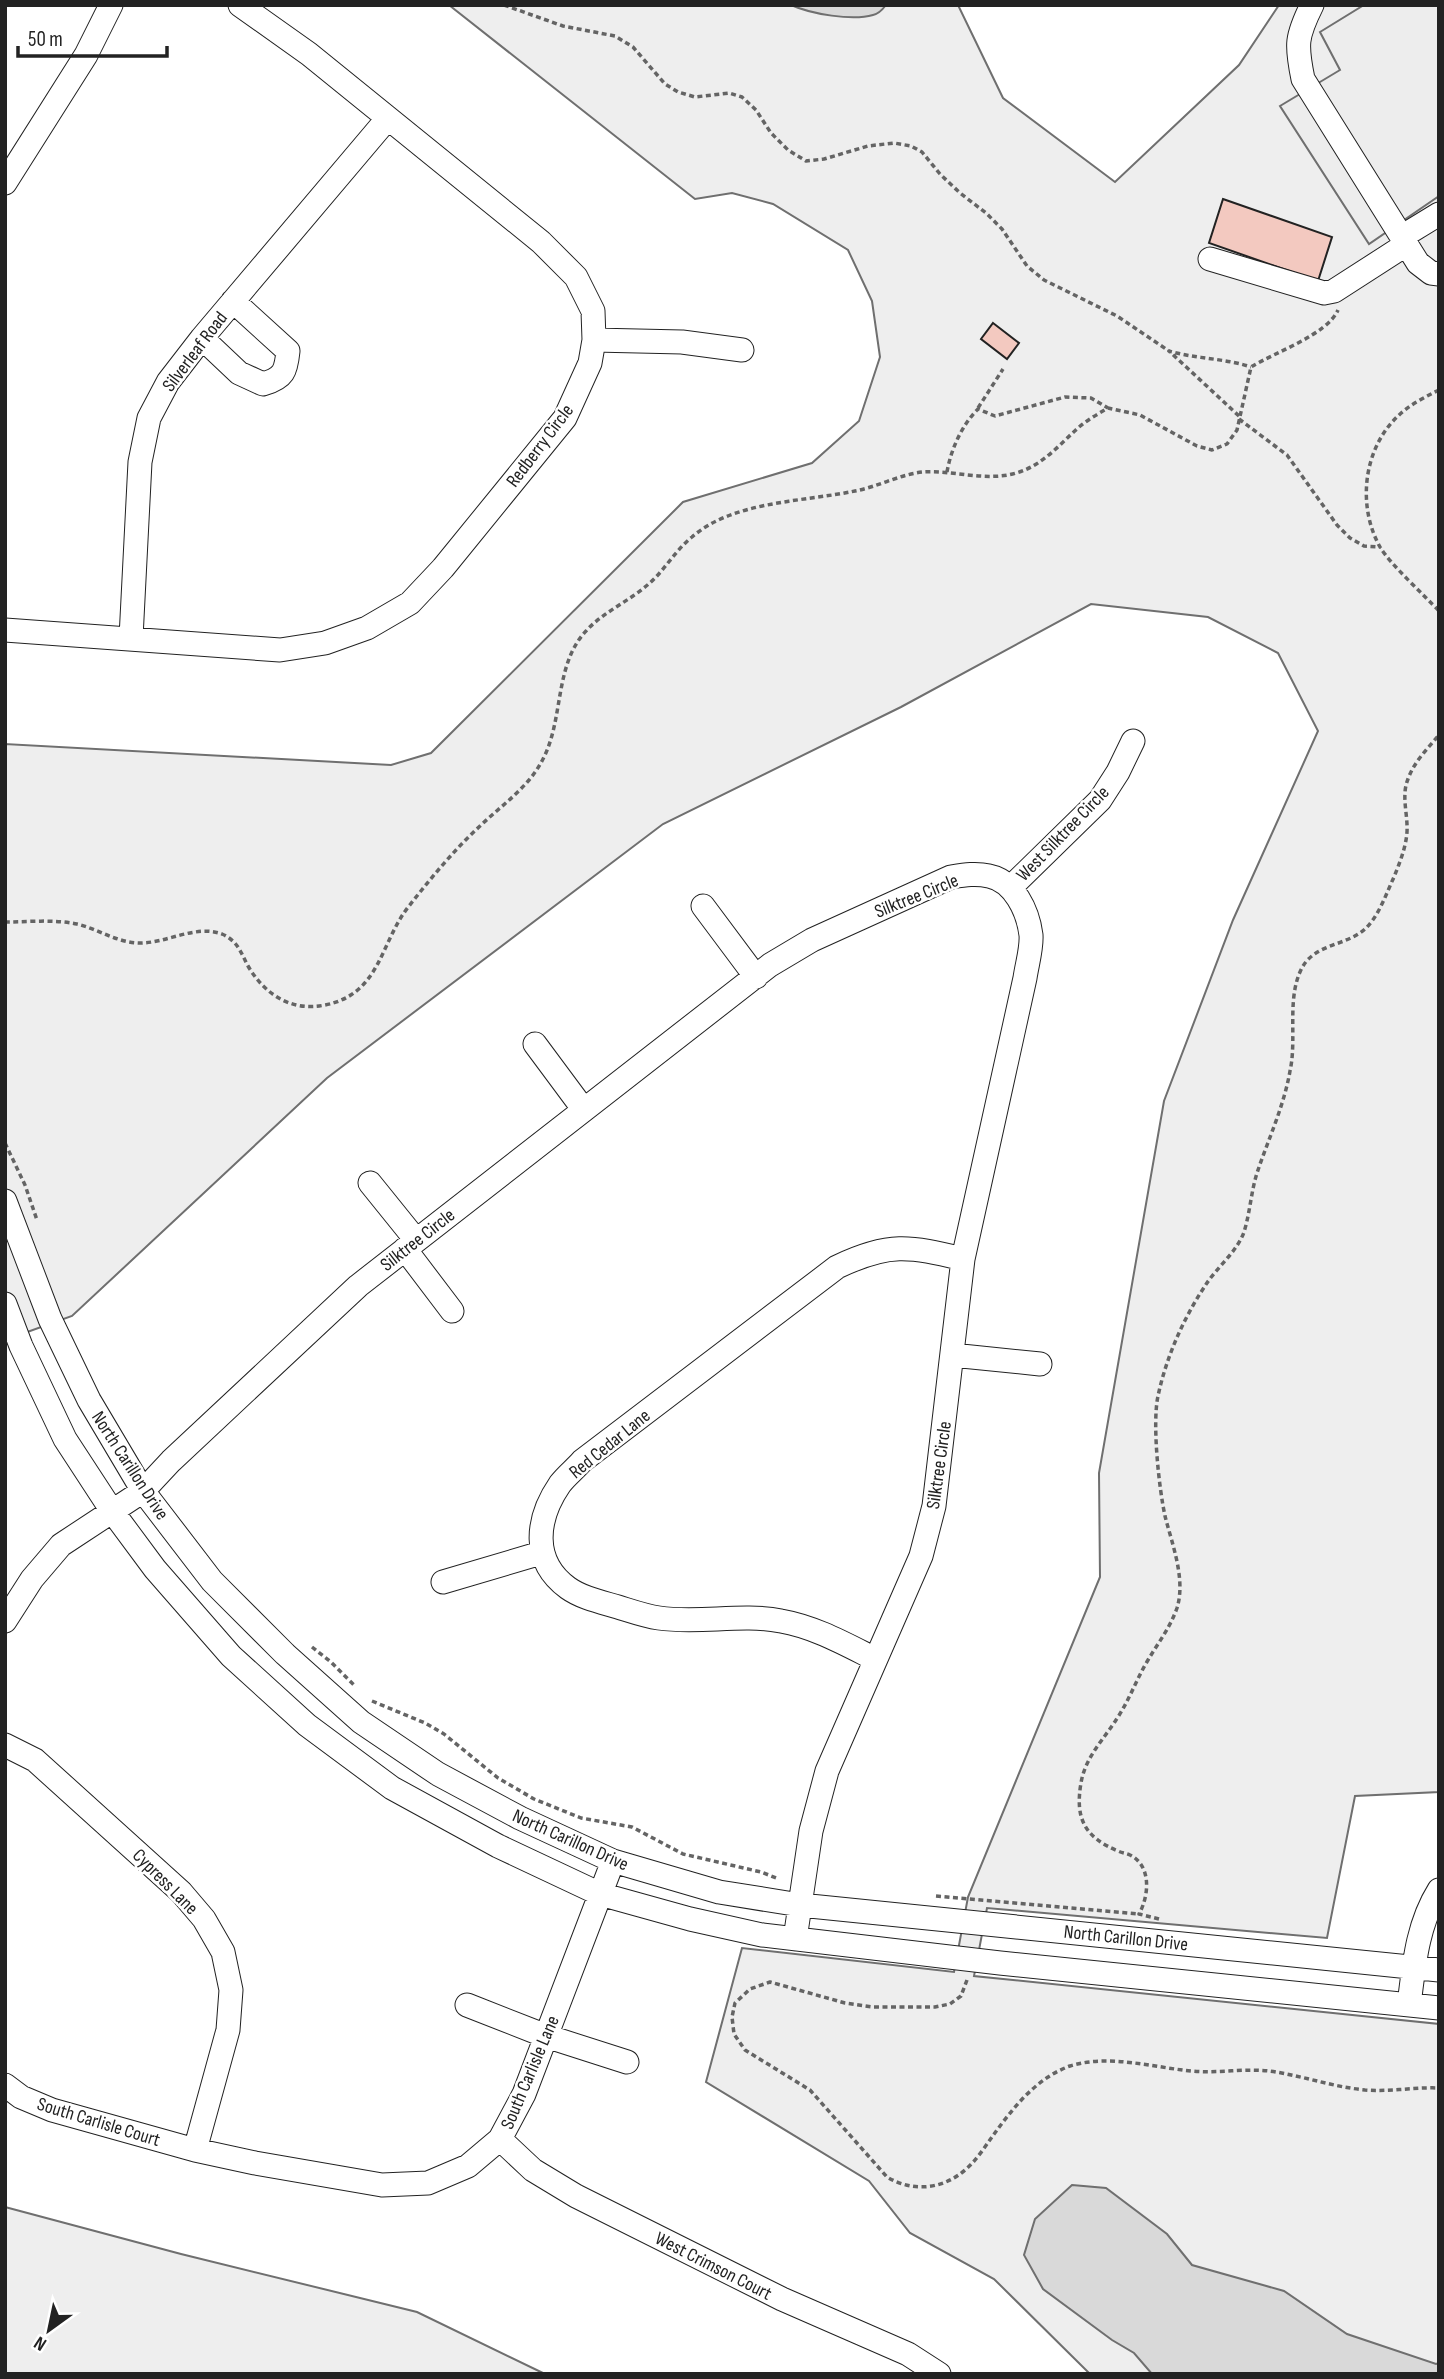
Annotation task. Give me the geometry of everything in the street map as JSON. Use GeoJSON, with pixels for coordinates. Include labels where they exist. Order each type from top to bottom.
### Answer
{"type":"FeatureCollection","features":[{"type":"Feature","properties":{"kind":"street"},"geometry":{"type":"LineString","coordinates":[[5,183],[86,55],[111,5]]}},
{"type":"Feature","properties":{"kind":"street","name":"Redberry Circle"},"geometry":{"type":"LineString","coordinates":[[5,630],[280,650],[325,643],[367,628],[410,603],[443,568],[565,418],[590,363],[594,340],[593,311],[576,277],[541,242],[309,54],[240,5]]}},
{"type":"Feature","properties":{"kind":"street"},"geometry":{"type":"LineString","coordinates":[[1312,5],[1299,31],[1297,52],[1303,79],[1418,263],[1431,273],[1439,274]]}},
{"type":"Feature","properties":{"kind":"street","name":"Silverleaf Road"},"geometry":{"type":"LineString","coordinates":[[131,638],[140,462],[149,418],[168,382],[202,338],[388,118]]}},
{"type":"Feature","properties":{"kind":"street"},"geometry":{"type":"LineString","coordinates":[[1210,258],[1324,293],[1334,291],[1350,281],[1439,214]]}},
{"type":"Feature","properties":{"kind":"street"},"geometry":{"type":"LineString","coordinates":[[202,338],[239,373],[263,384],[275,381],[286,370],[288,351],[233,301]]}},
{"type":"Feature","properties":{"kind":"street"},"geometry":{"type":"LineString","coordinates":[[594,340],[682,342],[742,350]]}},
{"type":"Feature","properties":{"kind":"street","name":"West Silktree Circle"},"geometry":{"type":"LineString","coordinates":[[1010,888],[1100,800],[1133,741]]}},
{"type":"Feature","properties":{"kind":"street","name":"Silktree Circle"},"geometry":{"type":"LineString","coordinates":[[5,1621],[32,1579],[61,1545],[143,1491],[171,1461],[358,1286],[756,976],[812,940],[951,877],[974,874],[992,876],[1010,888],[1018,898],[1027,916],[1031,937],[1025,978],[963,1259],[934,1506],[921,1556],[827,1771],[811,1831],[795,1939]]}},
{"type":"Feature","properties":{"kind":"street"},"geometry":{"type":"LineString","coordinates":[[703,906],[756,976]]}},
{"type":"Feature","properties":{"kind":"street"},"geometry":{"type":"LineString","coordinates":[[535,1044],[584,1110]]}},
{"type":"Feature","properties":{"kind":"street"},"geometry":{"type":"LineString","coordinates":[[370,1183],[452,1311]]}},
{"type":"Feature","properties":{"kind":"street","name":"North Carillon Drive"},"geometry":{"type":"LineString","coordinates":[[5,1201],[50,1319],[89,1400],[143,1491],[212,1581],[285,1654],[361,1723],[438,1774],[520,1818],[613,1861],[719,1892],[800,1905],[1439,1970]]}},
{"type":"Feature","properties":{"kind":"street","name":"Red Cedar Lane"},"geometry":{"type":"LineString","coordinates":[[541,1553],[540,1534],[545,1515],[560,1484],[582,1461],[837,1267],[859,1257],[896,1249],[915,1248],[963,1259]]}},
{"type":"Feature","properties":{"kind":"street","name":"North Carillon Drive"},"geometry":{"type":"LineString","coordinates":[[5,1304],[21,1346],[65,1439],[112,1511],[155,1569],[231,1656],[307,1725],[392,1788],[498,1846],[600,1894],[690,1919],[795,1939],[1000,1964],[1439,2008]]}},
{"type":"Feature","properties":{"kind":"street"},"geometry":{"type":"LineString","coordinates":[[952,1355],[1040,1363]]}},
{"type":"Feature","properties":{"kind":"street"},"geometry":{"type":"LineString","coordinates":[[443,1582],[541,1553],[552,1573],[568,1588],[589,1599],[657,1618],[746,1618],[781,1621],[822,1632],[875,1659]]}},
{"type":"Feature","properties":{"kind":"street","name":"Cypress Lane"},"geometry":{"type":"LineString","coordinates":[[5,1745],[36,1760],[181,1892],[204,1919],[223,1952],[231,1990],[228,2030],[195,2150]]}},
{"type":"Feature","properties":{"kind":"street","name":"South Carlisle Lane"},"geometry":{"type":"LineString","coordinates":[[195,2150],[382,2185],[428,2183],[468,2166],[500,2139],[524,2094],[613,1861]]}},
{"type":"Feature","properties":{"kind":"street"},"geometry":{"type":"LineString","coordinates":[[1409,2005],[1416,1946],[1429,1906],[1439,1890]]}},
{"type":"Feature","properties":{"kind":"street"},"geometry":{"type":"LineString","coordinates":[[467,2005],[546,2036],[627,2062]]}},
{"type":"Feature","properties":{"kind":"street","name":"South Carlisle Court"},"geometry":{"type":"LineString","coordinates":[[5,2085],[21,2097],[52,2110],[195,2150]]}},
{"type":"Feature","properties":{"kind":"street","name":"West Crimson Court"},"geometry":{"type":"LineString","coordinates":[[500,2139],[533,2170],[576,2196],[782,2299],[908,2354],[939,2374]]}},
{"type":"Feature","properties":{"kind":"path"},"geometry":{"type":"LineString","coordinates":[[503,5],[563,26],[615,36],[633,47],[665,85],[678,92],[695,97],[729,93],[742,97],[756,110],[771,133],[788,150],[806,161],[824,159],[868,146],[894,143],[911,146],[922,152],[940,174],[1002,229],[1027,266],[1044,281],[1117,316],[1169,351],[1239,417],[1287,455],[1336,525],[1350,538],[1364,546],[1381,547]]}},
{"type":"Feature","properties":{"kind":"path"},"geometry":{"type":"LineString","coordinates":[[528,13],[530,5]]}},
{"type":"Feature","properties":{"kind":"path"},"geometry":{"type":"LineString","coordinates":[[1169,351],[1251,367],[1322,329],[1336,316],[1350,281]]}},
{"type":"Feature","properties":{"kind":"path"},"geometry":{"type":"LineString","coordinates":[[977,410],[995,416],[1065,397],[1091,398],[1108,408],[1140,415],[1197,446],[1212,450],[1227,444],[1237,430],[1251,367]]}},
{"type":"Feature","properties":{"kind":"path"},"geometry":{"type":"LineString","coordinates":[[947,472],[949,459],[969,418],[1003,369]]}},
{"type":"Feature","properties":{"kind":"path"},"geometry":{"type":"LineString","coordinates":[[1439,390],[1422,398],[1397,417],[1380,441],[1367,470],[1371,527],[1381,547],[1439,611]]}},
{"type":"Feature","properties":{"kind":"path"},"geometry":{"type":"LineString","coordinates":[[5,922],[78,925],[106,936],[138,943],[165,940],[195,932],[217,932],[230,938],[240,948],[249,968],[266,990],[285,1003],[327,1005],[350,995],[368,982],[381,962],[405,910],[452,853],[531,779],[552,738],[569,659],[582,635],[598,619],[653,580],[692,536],[718,518],[748,510],[857,491],[919,472],[996,477],[1019,473],[1044,460],[1080,426],[1108,408]]}},
{"type":"Feature","properties":{"kind":"path"},"geometry":{"type":"LineString","coordinates":[[1139,1914],[1145,1903],[1147,1884],[1142,1865],[1132,1855],[1101,1842],[1087,1831],[1077,1807],[1081,1778],[1094,1751],[1117,1719],[1147,1660],[1167,1631],[1178,1605],[1179,1574],[1164,1512],[1155,1428],[1157,1399],[1175,1342],[1192,1308],[1205,1285],[1243,1233],[1256,1178],[1290,1074],[1294,1008],[1300,970],[1317,951],[1356,936],[1377,915],[1402,855],[1406,832],[1405,793],[1408,780],[1439,735]]}},
{"type":"Feature","properties":{"kind":"path"},"geometry":{"type":"LineString","coordinates":[[5,1143],[25,1185],[39,1225]]}},
{"type":"Feature","properties":{"kind":"path"},"geometry":{"type":"LineString","coordinates":[[311,1646],[359,1691]]}},
{"type":"Feature","properties":{"kind":"path"},"geometry":{"type":"LineString","coordinates":[[365,1696],[444,1734],[498,1778],[534,1799],[581,1818],[632,1827],[683,1854],[761,1872],[783,1881]]}},
{"type":"Feature","properties":{"kind":"path"},"geometry":{"type":"LineString","coordinates":[[925,1895],[1139,1914],[1160,1919]]}},
{"type":"Feature","properties":{"kind":"path"},"geometry":{"type":"LineString","coordinates":[[968,1971],[961,1996],[950,2004],[934,2007],[873,2007],[845,2003],[770,1982],[750,1989],[735,2003],[732,2017],[734,2034],[745,2050],[810,2090],[887,2177],[901,2185],[921,2188],[943,2183],[965,2171],[1013,2108],[1027,2095],[1043,2081],[1066,2068],[1084,2062],[1106,2061],[1217,2073],[1275,2071],[1339,2087],[1386,2092],[1439,2088]]}},
{"type":"Feature","properties":{"kind":"shaded area"},"geometry":{"type":"Polygon","coordinates":[[[449,5],[958,5],[1003,98],[1115,182],[1239,65],[1279,5],[1439,5],[1439,1792],[1355,1796],[1327,1938],[987,1908],[974,1976],[1439,2024],[1439,2374],[1090,2374],[994,2279],[910,2233],[869,2181],[706,2082],[742,1948],[954,1972],[968,1897],[1100,1577],[1099,1473],[1164,1101],[1233,920],[1318,731],[1278,653],[1208,617],[1091,604],[901,707],[663,824],[327,1078],[72,1316],[5,1340],[5,744],[391,765],[431,753],[683,502],[812,463],[859,421],[880,357],[872,301],[848,250],[773,204],[732,193],[695,199],[449,5]]]}},
{"type":"Feature","properties":{"kind":"shaded area"},"geometry":{"type":"Polygon","coordinates":[[[791,5],[886,5],[875,14],[843,17],[820,14],[791,5]]]}},
{"type":"Feature","properties":{"kind":"shaded area"},"geometry":{"type":"Polygon","coordinates":[[[1364,5],[1439,5],[1439,196],[1369,244],[1280,106],[1340,70],[1320,32],[1364,5]]]}},
{"type":"Feature","properties":{"kind":"shaded area"},"geometry":{"type":"Polygon","coordinates":[[[1072,2185],[1106,2188],[1167,2234],[1192,2265],[1284,2291],[1347,2334],[1439,2363],[1439,2374],[1152,2374],[1134,2353],[1043,2289],[1024,2255],[1035,2219],[1072,2185]]]}},
{"type":"Feature","properties":{"kind":"shaded area"},"geometry":{"type":"Polygon","coordinates":[[[5,2207],[417,2312],[545,2374],[5,2374],[5,2207]]]}},
{"type":"Feature","properties":{"kind":"building"},"geometry":{"type":"Polygon","coordinates":[[[1223,199],[1332,237],[1318,281],[1209,243],[1223,199]]]}},
{"type":"Feature","properties":{"kind":"building"},"geometry":{"type":"Polygon","coordinates":[[[993,323],[1019,343],[1007,359],[981,339],[993,323]]]}}]}
